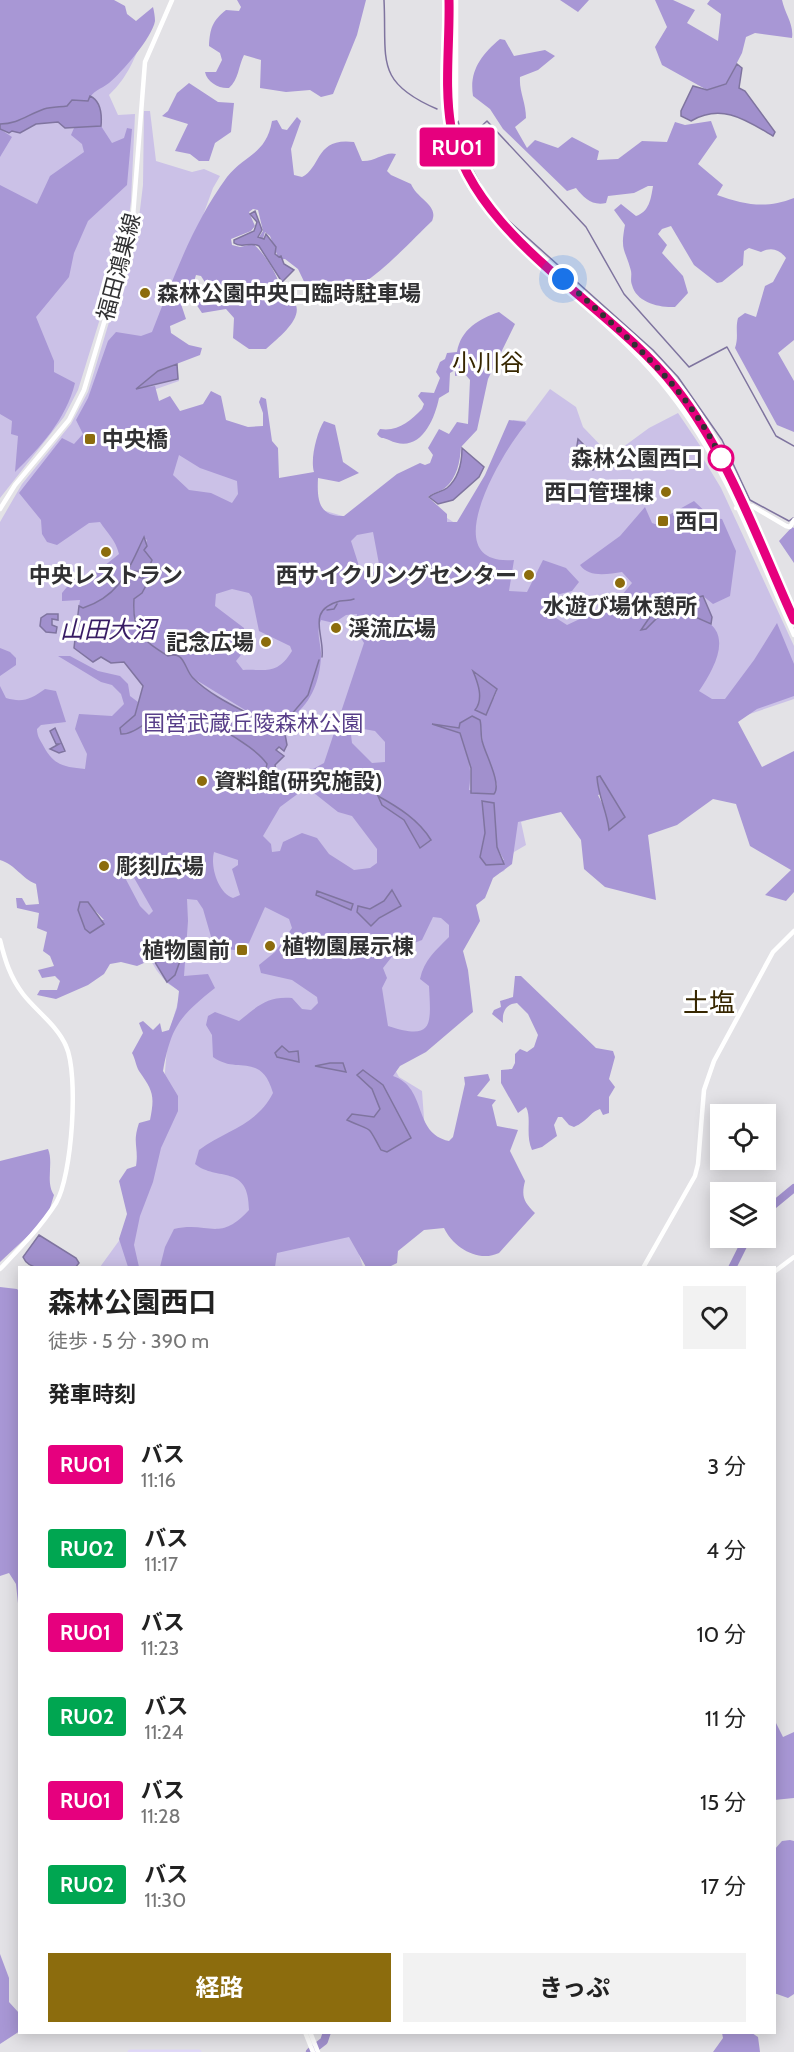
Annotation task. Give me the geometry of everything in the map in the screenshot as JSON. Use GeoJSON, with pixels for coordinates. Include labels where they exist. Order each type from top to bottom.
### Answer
{"type":"FeatureCollection","features":[{"type":"Feature","properties":{"kind":"highway"},"geometry":{"type":"LineString","coordinates":[[130,2052],[186,2050],[199,2052]]}},
{"type":"Feature","properties":{"kind":"main road","name":"福田鴻巣線"},"geometry":{"type":"LineString","coordinates":[[0,509],[15,485],[69,420],[84,390],[132,229],[145,62],[172,0]]}},
{"type":"Feature","properties":{"kind":"main road"},"geometry":{"type":"LineString","coordinates":[[445,0],[444,114],[463,164],[484,202],[512,233],[645,353],[675,386],[718,451],[794,620]]}},
{"type":"Feature","properties":{"kind":"main road"},"geometry":{"type":"LineString","coordinates":[[450,0],[449,124],[461,174],[480,205],[508,237],[654,372],[704,442],[794,635]]}},
{"type":"Feature","properties":{"kind":"main road"},"geometry":{"type":"LineString","coordinates":[[449,124],[456,120],[456,0]]}},
{"type":"Feature","properties":{"kind":"main road"},"geometry":{"type":"LineString","coordinates":[[736,508],[752,506],[786,526],[790,526],[794,520]]}},
{"type":"Feature","properties":{"kind":"main road"},"geometry":{"type":"LineString","coordinates":[[644,1266],[695,1176],[704,1090],[714,1061],[774,952],[794,931]]}},
{"type":"Feature","properties":{"kind":"main road"},"geometry":{"type":"LineString","coordinates":[[0,940],[12,977],[66,1046],[74,1085],[67,1164],[57,1202],[37,1230],[0,1269]]}},
{"type":"Feature","properties":{"kind":"main road"},"geometry":{"type":"LineString","coordinates":[[776,1270],[794,1257]]}},
{"type":"Feature","properties":{"kind":"main road"},"geometry":{"type":"LineString","coordinates":[[306,2034],[313,2052]]}},
{"type":"Feature","properties":{"kind":"main road"},"geometry":{"type":"LineString","coordinates":[[310,2034],[318,2052]]}},
{"type":"Feature","properties":{"kind":"green space"},"geometry":{"type":"Polygon","coordinates":[[[0,0],[144,34],[126,74],[109,95],[118,115],[135,114],[131,201],[127,231],[78,390],[64,417],[0,498],[0,0]]]}},
{"type":"Feature","properties":{"kind":"green space","name":"国営武蔵丘陵森林公園"},"geometry":{"type":"Polygon","coordinates":[[[144,111],[150,111],[156,161],[192,172],[204,169],[220,176],[213,188],[164,323],[176,354],[179,381],[139,395],[295,502],[346,517],[419,500],[458,525],[497,456],[513,420],[526,421],[550,389],[576,407],[583,427],[608,453],[619,450],[649,428],[678,413],[701,447],[701,455],[721,488],[794,646],[794,699],[735,719],[563,808],[521,822],[526,845],[514,852],[504,871],[433,897],[462,945],[467,1004],[394,1068],[399,1077],[422,1091],[426,1146],[442,1221],[359,1254],[363,1266],[101,1266],[129,1227],[162,1107],[168,1036],[181,992],[167,983],[157,971],[0,710],[0,522],[22,484],[71,424],[88,392],[138,226],[143,185],[144,111]]]}},
{"type":"Feature","properties":{"kind":"shaded area"},"geometry":{"type":"Polygon","coordinates":[[[0,0],[114,0],[125,6],[127,14],[136,21],[153,7],[155,21],[143,45],[128,63],[109,83],[94,92],[88,101],[72,100],[67,106],[44,109],[17,121],[0,124],[0,0]]]}},
{"type":"Feature","properties":{"kind":"shaded area"},"geometry":{"type":"Polygon","coordinates":[[[237,0],[366,0],[357,35],[333,94],[321,97],[310,90],[286,92],[260,88],[261,60],[244,55],[237,77],[229,88],[211,82],[205,72],[216,72],[222,60],[220,53],[209,46],[211,30],[226,10],[239,11],[241,7],[237,0]]]}},
{"type":"Feature","properties":{"kind":"shaded area"},"geometry":{"type":"Polygon","coordinates":[[[560,0],[589,0],[578,12],[560,0]]]}},
{"type":"Feature","properties":{"kind":"shaded area"},"geometry":{"type":"Polygon","coordinates":[[[655,0],[673,0],[695,10],[687,23],[718,41],[721,14],[707,4],[710,0],[782,0],[791,24],[792,38],[755,33],[746,37],[742,53],[726,84],[707,90],[662,65],[655,47],[667,27],[655,0]]]}},
{"type":"Feature","properties":{"kind":"shaded area"},"geometry":{"type":"Polygon","coordinates":[[[500,39],[505,40],[514,56],[545,50],[555,56],[538,70],[520,77],[526,118],[515,127],[527,148],[535,140],[558,148],[572,137],[599,151],[597,160],[618,159],[642,141],[667,142],[675,122],[685,125],[711,121],[717,137],[698,164],[723,185],[717,195],[765,205],[794,198],[794,340],[778,353],[794,381],[794,432],[777,425],[735,348],[738,318],[745,313],[756,317],[765,286],[773,282],[786,258],[775,250],[761,252],[749,248],[744,251],[743,265],[722,282],[717,283],[694,265],[671,226],[662,229],[658,234],[667,245],[662,253],[683,276],[688,293],[675,307],[655,305],[643,300],[634,291],[631,281],[631,271],[623,245],[625,225],[614,210],[621,204],[636,216],[640,214],[649,204],[653,186],[634,193],[608,196],[606,203],[601,204],[589,200],[576,188],[567,191],[503,129],[490,109],[473,96],[473,79],[478,64],[487,51],[500,39]]]}},
{"type":"Feature","properties":{"kind":"shaded area"},"geometry":{"type":"Polygon","coordinates":[[[189,83],[218,102],[234,103],[231,132],[215,143],[209,161],[199,161],[190,154],[175,151],[188,124],[162,116],[168,111],[177,93],[189,83]]]}},
{"type":"Feature","properties":{"kind":"shaded area","name":"国営武蔵丘陵森林公園"},"geometry":{"type":"Polygon","coordinates":[[[297,117],[301,121],[291,149],[294,175],[302,177],[332,144],[354,142],[362,161],[396,154],[387,171],[411,184],[433,211],[432,221],[376,274],[343,294],[327,298],[311,296],[298,269],[285,259],[279,260],[270,236],[265,232],[263,239],[259,237],[263,231],[258,210],[253,209],[249,212],[255,226],[251,231],[231,239],[232,245],[240,247],[253,244],[262,253],[275,273],[280,292],[291,298],[296,305],[297,312],[294,320],[266,349],[249,349],[233,338],[234,318],[226,309],[202,313],[196,304],[198,300],[205,299],[208,287],[201,276],[196,275],[193,285],[198,291],[195,294],[187,291],[179,298],[186,319],[170,326],[171,333],[189,345],[202,348],[200,355],[158,371],[137,388],[155,386],[159,401],[170,396],[180,411],[203,404],[211,391],[221,396],[226,420],[248,427],[263,426],[263,413],[259,402],[261,397],[266,399],[272,441],[278,448],[279,478],[314,472],[314,453],[321,426],[324,421],[335,425],[343,462],[359,473],[339,482],[318,478],[318,493],[324,510],[335,516],[344,516],[397,474],[420,463],[425,465],[430,463],[433,455],[428,448],[439,429],[449,434],[457,422],[468,424],[470,380],[465,374],[455,376],[455,370],[450,373],[449,392],[439,398],[429,426],[417,440],[400,443],[381,438],[377,434],[380,429],[392,429],[403,425],[422,409],[424,404],[418,396],[421,392],[434,393],[440,378],[436,372],[447,353],[457,352],[462,337],[472,326],[499,312],[515,324],[488,379],[477,430],[461,447],[455,475],[445,488],[428,497],[447,514],[447,522],[457,522],[485,475],[509,420],[525,422],[526,424],[515,438],[490,481],[476,527],[478,546],[490,557],[514,560],[509,591],[527,592],[543,560],[566,568],[579,582],[572,591],[552,596],[542,609],[567,625],[616,602],[632,583],[622,572],[605,574],[588,572],[580,565],[620,536],[645,507],[652,523],[661,526],[669,520],[667,516],[694,501],[712,518],[722,519],[736,551],[730,596],[713,604],[703,596],[669,605],[655,614],[646,629],[662,613],[682,612],[707,621],[715,629],[719,638],[719,648],[711,670],[699,691],[712,699],[725,699],[754,660],[777,623],[794,664],[794,696],[757,709],[738,722],[762,767],[794,751],[794,892],[786,901],[765,895],[791,870],[750,846],[736,804],[713,799],[677,825],[648,835],[656,900],[605,887],[584,869],[581,840],[561,812],[518,822],[512,864],[493,878],[485,898],[476,905],[480,921],[463,951],[468,970],[473,1012],[426,1052],[400,1066],[393,1076],[404,1082],[411,1090],[430,1129],[437,1136],[449,1141],[453,1137],[465,1084],[464,1077],[488,1074],[490,1080],[477,1096],[496,1100],[492,1105],[497,1126],[518,1130],[510,1151],[525,1181],[524,1199],[535,1213],[499,1253],[491,1256],[475,1254],[460,1247],[444,1228],[424,1230],[398,1251],[397,1263],[391,1266],[365,1266],[349,1237],[277,1253],[275,1266],[160,1266],[165,1247],[174,1229],[196,1227],[213,1229],[230,1226],[249,1210],[248,1195],[238,1180],[195,1164],[199,1150],[249,1120],[266,1104],[273,1093],[262,1072],[248,1066],[222,1062],[213,1057],[212,1035],[206,1025],[208,1016],[215,1012],[239,1021],[263,1003],[283,998],[292,998],[302,1009],[311,1010],[318,1003],[317,997],[292,980],[261,973],[259,965],[275,952],[292,928],[289,919],[265,907],[249,943],[234,950],[214,947],[203,909],[197,900],[187,899],[188,921],[184,976],[208,974],[215,988],[185,1015],[170,1043],[163,1071],[178,1096],[178,1111],[161,1148],[153,1182],[140,1216],[134,1245],[139,1266],[128,1266],[119,1239],[127,1214],[119,1181],[127,1169],[136,1166],[137,1130],[139,1123],[150,1120],[152,1105],[152,1094],[132,1053],[143,1033],[139,1023],[143,1021],[153,1030],[160,1023],[162,1032],[169,1030],[177,1008],[179,991],[167,982],[177,969],[180,953],[160,956],[137,966],[121,962],[110,964],[104,974],[88,985],[56,999],[37,995],[40,990],[57,990],[60,981],[55,976],[42,978],[38,970],[54,966],[50,956],[43,951],[47,932],[37,928],[39,913],[17,908],[16,898],[22,898],[26,905],[39,904],[36,884],[0,860],[0,686],[6,698],[17,700],[31,698],[45,689],[56,691],[66,722],[41,725],[37,732],[48,753],[61,764],[85,769],[87,754],[75,729],[79,714],[112,716],[124,704],[121,694],[112,685],[101,682],[58,656],[70,656],[98,671],[120,676],[128,684],[130,696],[138,702],[135,715],[120,728],[141,726],[161,714],[178,713],[191,716],[221,729],[260,756],[267,764],[264,777],[271,777],[272,783],[293,780],[324,763],[364,643],[355,628],[357,614],[346,615],[334,623],[321,620],[319,632],[321,661],[312,693],[297,713],[266,723],[193,678],[180,656],[159,651],[144,638],[139,630],[134,610],[134,599],[142,593],[131,575],[133,571],[147,571],[150,562],[144,550],[147,540],[144,538],[122,580],[107,596],[83,608],[79,606],[80,600],[62,601],[62,593],[75,577],[94,574],[119,554],[113,540],[100,522],[89,523],[57,545],[47,542],[42,534],[41,520],[19,493],[62,438],[74,444],[83,434],[76,420],[88,398],[108,341],[116,332],[141,336],[152,332],[194,232],[215,195],[234,169],[260,148],[272,121],[277,120],[282,129],[287,130],[297,117]],[[179,455],[173,475],[189,490],[211,493],[232,503],[238,494],[237,481],[200,468],[179,455]],[[373,532],[357,535],[351,541],[360,569],[372,574],[379,564],[373,532]],[[232,589],[216,594],[215,606],[244,628],[245,650],[236,661],[243,670],[271,669],[287,659],[292,651],[290,646],[259,631],[252,597],[249,593],[232,589]],[[474,671],[480,696],[475,710],[494,698],[497,691],[474,671]],[[466,721],[460,723],[459,728],[441,726],[460,733],[468,754],[469,790],[494,794],[497,785],[483,744],[481,725],[466,721]],[[358,728],[351,735],[352,743],[372,763],[385,762],[385,742],[375,731],[358,728]],[[307,787],[280,807],[263,836],[271,844],[272,852],[280,851],[283,842],[302,833],[317,838],[329,854],[354,870],[370,868],[377,863],[377,849],[352,816],[338,812],[314,793],[312,787],[307,787]],[[609,792],[598,795],[605,809],[609,829],[621,810],[609,792]],[[381,797],[382,805],[404,820],[420,848],[431,841],[415,821],[381,797]],[[494,803],[484,806],[485,833],[480,857],[504,860],[497,847],[494,803]],[[214,852],[213,864],[216,878],[223,891],[233,898],[240,895],[232,869],[238,865],[238,860],[214,852]],[[129,869],[122,872],[140,906],[149,915],[153,911],[129,869]],[[384,901],[370,909],[358,907],[357,912],[371,926],[379,918],[398,908],[384,901]],[[87,902],[78,910],[81,917],[104,920],[87,902]],[[433,917],[422,940],[398,949],[383,968],[387,978],[382,988],[388,1026],[414,1032],[422,1030],[429,1020],[429,986],[420,979],[422,972],[435,951],[449,937],[449,925],[441,918],[433,917]]]}},
{"type":"Feature","properties":{"kind":"shaded area"},"geometry":{"type":"Polygon","coordinates":[[[93,124],[101,126],[112,143],[124,138],[127,128],[132,129],[127,185],[88,221],[74,253],[69,277],[36,317],[54,361],[54,372],[75,383],[65,409],[51,432],[15,472],[18,436],[11,434],[12,421],[0,414],[0,185],[37,204],[50,176],[84,152],[82,144],[71,135],[74,128],[93,124]]]}},
{"type":"Feature","properties":{"kind":"shaded area"},"geometry":{"type":"Polygon","coordinates":[[[0,129],[12,137],[0,157],[0,129]]]}},
{"type":"Feature","properties":{"kind":"shaded area"},"geometry":{"type":"Polygon","coordinates":[[[792,527],[794,528],[794,563],[779,541],[792,527]]]}},
{"type":"Feature","properties":{"kind":"shaded area"},"geometry":{"type":"Polygon","coordinates":[[[0,648],[10,652],[16,658],[16,665],[0,676],[0,648]]]}},
{"type":"Feature","properties":{"kind":"shaded area"},"geometry":{"type":"Polygon","coordinates":[[[515,976],[521,976],[596,1048],[613,1051],[615,1057],[609,1079],[615,1087],[609,1097],[609,1113],[603,1115],[600,1109],[574,1127],[562,1117],[558,1117],[554,1125],[557,1136],[542,1147],[532,1150],[528,1111],[526,1107],[518,1113],[501,1083],[501,1070],[512,1069],[515,1054],[520,1049],[527,1052],[534,1047],[538,1035],[528,1014],[517,1003],[505,1010],[503,1023],[492,1014],[494,1010],[501,1007],[500,1001],[513,997],[515,976]]]}},
{"type":"Feature","properties":{"kind":"shaded area"},"geometry":{"type":"Polygon","coordinates":[[[48,1149],[50,1184],[54,1195],[47,1218],[0,1262],[0,1161],[48,1149]]]}},
{"type":"Feature","properties":{"kind":"shaded area"},"geometry":{"type":"Polygon","coordinates":[[[0,1287],[18,1290],[18,1603],[16,1584],[9,1573],[0,1576],[0,1287]]]}},
{"type":"Feature","properties":{"kind":"shaded area"},"geometry":{"type":"Polygon","coordinates":[[[776,1723],[783,1737],[794,1732],[794,1798],[776,1800],[776,1723]]]}},
{"type":"Feature","properties":{"kind":"shaded area"},"geometry":{"type":"Polygon","coordinates":[[[782,1841],[794,1841],[794,1994],[788,1998],[776,1994],[776,1848],[782,1841]]]}},
{"type":"Feature","properties":{"kind":"shaded area"},"geometry":{"type":"Polygon","coordinates":[[[0,1954],[9,1978],[9,2002],[18,2012],[18,2032],[0,2044],[0,1954]]]}},
{"type":"Feature","properties":{"kind":"shaded area"},"geometry":{"type":"Polygon","coordinates":[[[722,2034],[754,2034],[758,2037],[760,2052],[713,2052],[723,2038],[722,2034]]]}},
{"type":"Feature","properties":{"kind":"water"},"geometry":{"type":"Polygon","coordinates":[[[737,64],[742,68],[739,88],[745,91],[775,132],[773,136],[734,116],[713,114],[691,121],[681,116],[681,111],[693,86],[707,90],[726,84],[737,64]]]}},
{"type":"Feature","properties":{"kind":"water"},"geometry":{"type":"Polygon","coordinates":[[[90,96],[99,105],[101,126],[65,128],[58,122],[36,124],[20,133],[12,131],[9,133],[0,129],[0,124],[17,121],[44,109],[67,106],[72,100],[88,101],[90,96]]]}},
{"type":"Feature","properties":{"kind":"water"},"geometry":{"type":"Polygon","coordinates":[[[255,211],[262,230],[258,237],[264,239],[266,234],[276,247],[275,254],[281,256],[284,264],[294,270],[282,282],[259,246],[234,243],[234,240],[254,231],[257,222],[250,214],[255,211]]]}},
{"type":"Feature","properties":{"kind":"water"},"geometry":{"type":"Polygon","coordinates":[[[177,364],[178,379],[136,389],[158,371],[177,364]]]}},
{"type":"Feature","properties":{"kind":"water"},"geometry":{"type":"Polygon","coordinates":[[[578,439],[601,462],[593,470],[576,452],[578,439]]]}},
{"type":"Feature","properties":{"kind":"water"},"geometry":{"type":"Polygon","coordinates":[[[462,448],[484,467],[479,477],[453,500],[438,504],[429,497],[447,488],[454,480],[460,464],[462,448]]]}},
{"type":"Feature","properties":{"kind":"water","name":"山田大沼"},"geometry":{"type":"Polygon","coordinates":[[[144,537],[147,546],[144,550],[152,560],[147,572],[133,571],[131,575],[149,580],[142,593],[134,599],[135,619],[140,634],[151,645],[168,656],[174,655],[181,658],[193,678],[220,698],[271,726],[275,719],[284,721],[290,730],[285,734],[287,745],[284,751],[279,747],[276,750],[284,756],[275,765],[276,769],[271,777],[264,777],[267,764],[249,747],[221,729],[190,716],[166,713],[132,731],[121,734],[120,728],[135,715],[143,686],[124,662],[111,663],[101,657],[93,662],[74,648],[79,606],[83,608],[96,603],[115,589],[128,571],[144,537]]]}},
{"type":"Feature","properties":{"kind":"water"},"geometry":{"type":"Polygon","coordinates":[[[568,595],[577,598],[585,606],[580,610],[575,602],[569,599],[556,602],[551,609],[547,607],[555,599],[568,595]]]}},
{"type":"Feature","properties":{"kind":"water"},"geometry":{"type":"Polygon","coordinates":[[[703,596],[712,617],[711,624],[682,611],[662,613],[646,629],[641,630],[656,608],[703,596]]]}},
{"type":"Feature","properties":{"kind":"water"},"geometry":{"type":"Polygon","coordinates":[[[47,614],[58,614],[58,620],[52,619],[52,625],[57,627],[56,633],[46,632],[40,626],[41,618],[47,614]]]}},
{"type":"Feature","properties":{"kind":"water"},"geometry":{"type":"Polygon","coordinates":[[[473,671],[497,689],[486,715],[475,710],[480,696],[473,671]]]}},
{"type":"Feature","properties":{"kind":"water"},"geometry":{"type":"Polygon","coordinates":[[[472,716],[480,720],[482,741],[495,777],[494,794],[471,793],[471,768],[460,733],[432,724],[459,728],[460,723],[472,716]]]}},
{"type":"Feature","properties":{"kind":"water"},"geometry":{"type":"Polygon","coordinates":[[[55,728],[65,751],[59,753],[50,749],[59,744],[56,744],[50,731],[55,728]]]}},
{"type":"Feature","properties":{"kind":"water"},"geometry":{"type":"Polygon","coordinates":[[[600,776],[625,817],[609,830],[598,784],[597,777],[600,776]]]}},
{"type":"Feature","properties":{"kind":"water"},"geometry":{"type":"Polygon","coordinates":[[[378,796],[414,820],[431,840],[420,848],[404,820],[382,805],[378,796]]]}},
{"type":"Feature","properties":{"kind":"water"},"geometry":{"type":"Polygon","coordinates":[[[482,801],[494,803],[497,847],[504,864],[486,865],[480,857],[485,833],[482,801]]]}},
{"type":"Feature","properties":{"kind":"water"},"geometry":{"type":"Polygon","coordinates":[[[392,890],[401,906],[379,918],[371,926],[357,912],[358,906],[370,909],[384,901],[392,890]]]}},
{"type":"Feature","properties":{"kind":"water"},"geometry":{"type":"Polygon","coordinates":[[[317,891],[353,904],[351,910],[316,895],[317,891]]]}},
{"type":"Feature","properties":{"kind":"water"},"geometry":{"type":"Polygon","coordinates":[[[80,902],[88,902],[104,924],[90,933],[85,929],[78,910],[80,902]]]}},
{"type":"Feature","properties":{"kind":"water"},"geometry":{"type":"Polygon","coordinates":[[[177,950],[181,958],[175,975],[167,982],[153,959],[177,950]]]}},
{"type":"Feature","properties":{"kind":"water"},"geometry":{"type":"Polygon","coordinates":[[[282,1046],[289,1052],[298,1051],[299,1062],[277,1057],[275,1053],[282,1046]]]}},
{"type":"Feature","properties":{"kind":"water"},"geometry":{"type":"Polygon","coordinates":[[[343,1063],[346,1072],[315,1066],[343,1063]]]}},
{"type":"Feature","properties":{"kind":"water"},"geometry":{"type":"Polygon","coordinates":[[[363,1070],[383,1085],[411,1138],[387,1152],[381,1150],[369,1130],[347,1120],[352,1114],[374,1117],[380,1109],[372,1089],[357,1075],[363,1070]]]}},
{"type":"Feature","properties":{"kind":"water"},"geometry":{"type":"Polygon","coordinates":[[[39,1235],[76,1258],[79,1263],[77,1266],[32,1266],[23,1257],[39,1235]]]}},
{"type":"Feature","properties":{"kind":"waterway"},"geometry":{"type":"LineString","coordinates":[[384,0],[385,54],[393,78],[417,99],[437,109]]}},
{"type":"Feature","properties":{"kind":"waterway"},"geometry":{"type":"LineString","coordinates":[[458,121],[469,163],[485,192],[501,214],[653,350],[678,377],[722,440],[750,500],[789,521],[793,518]]}},
{"type":"Feature","properties":{"kind":"waterway"},"geometry":{"type":"LineString","coordinates":[[463,143],[487,121],[586,227],[624,294],[689,367],[727,347],[776,436],[794,446]]}},
{"type":"Feature","properties":{"kind":"waterway"},"geometry":{"type":"LineString","coordinates":[[322,657],[319,624],[323,610],[340,601],[354,599]]}},
{"type":"Feature","properties":{"kind":"waterway"},"geometry":{"type":"LineString","coordinates":[[327,610],[334,609],[337,604]]}},
{"type":"Feature","properties":{"kind":"waterway"},"geometry":{"type":"LineString","coordinates":[[285,722],[308,695],[319,660]]}},
{"type":"Feature","properties":{"kind":"waterway"},"geometry":{"type":"LineString","coordinates":[[776,1203],[794,1188]]}},
{"type":"Feature","properties":{"kind":"waterway"},"geometry":{"type":"LineString","coordinates":[[733,1266],[742,1248]]}},
{"type":"Feature","properties":{"kind":"waterway"},"geometry":{"type":"LineString","coordinates":[[310,2052],[324,2041],[326,2034]]}},
{"type":"Feature","properties":{"kind":"bus line","name":"RU01"},"geometry":{"type":"LineString","coordinates":[[449,0],[451,125],[454,140],[471,183],[492,213],[512,233],[645,353],[675,386],[701,423],[725,466],[794,620]]}},
{"type":"Feature","properties":{"kind":"place","name":"森林公園中央口臨時駐車場"},"geometry":{"type":"Point","coordinates":[145,293]}},
{"type":"Feature","properties":{"kind":"place","name":"中央橋"},"geometry":{"type":"Point","coordinates":[90,439]}},
{"type":"Feature","properties":{"kind":"place","name":"森林公園西口"},"geometry":{"type":"Point","coordinates":[721,458]}},
{"type":"Feature","properties":{"kind":"place","name":"西口管理棟"},"geometry":{"type":"Point","coordinates":[666,492]}},
{"type":"Feature","properties":{"kind":"place","name":"西口"},"geometry":{"type":"Point","coordinates":[663,521]}},
{"type":"Feature","properties":{"kind":"place","name":"中央レストラン"},"geometry":{"type":"Point","coordinates":[106,552]}},
{"type":"Feature","properties":{"kind":"place","name":"西サイクリングセンター"},"geometry":{"type":"Point","coordinates":[529,575]}},
{"type":"Feature","properties":{"kind":"place","name":"水遊び場休憩所"},"geometry":{"type":"Point","coordinates":[620,583]}},
{"type":"Feature","properties":{"kind":"place","name":"渓流広場"},"geometry":{"type":"Point","coordinates":[336,628]}},
{"type":"Feature","properties":{"kind":"place","name":"記念広場"},"geometry":{"type":"Point","coordinates":[266,642]}},
{"type":"Feature","properties":{"kind":"place","name":"資料館(研究施設)"},"geometry":{"type":"Point","coordinates":[202,781]}},
{"type":"Feature","properties":{"kind":"place","name":"彫刻広場"},"geometry":{"type":"Point","coordinates":[104,866]}},
{"type":"Feature","properties":{"kind":"place","name":"植物園展示棟"},"geometry":{"type":"Point","coordinates":[270,946]}},
{"type":"Feature","properties":{"kind":"place","name":"植物園前"},"geometry":{"type":"Point","coordinates":[242,950]}},
{"type":"Feature","properties":{"kind":"district","name":"小川谷"},"geometry":{"type":"Point","coordinates":[488,362]}},
{"type":"Feature","properties":{"kind":"district","name":"土塩"},"geometry":{"type":"Point","coordinates":[709,1003]}},
{"type":"Feature","properties":{"kind":"route"},"geometry":{"type":"LineString","coordinates":[[563,279],[645,353],[675,386],[701,423],[721,458]]}}]}
